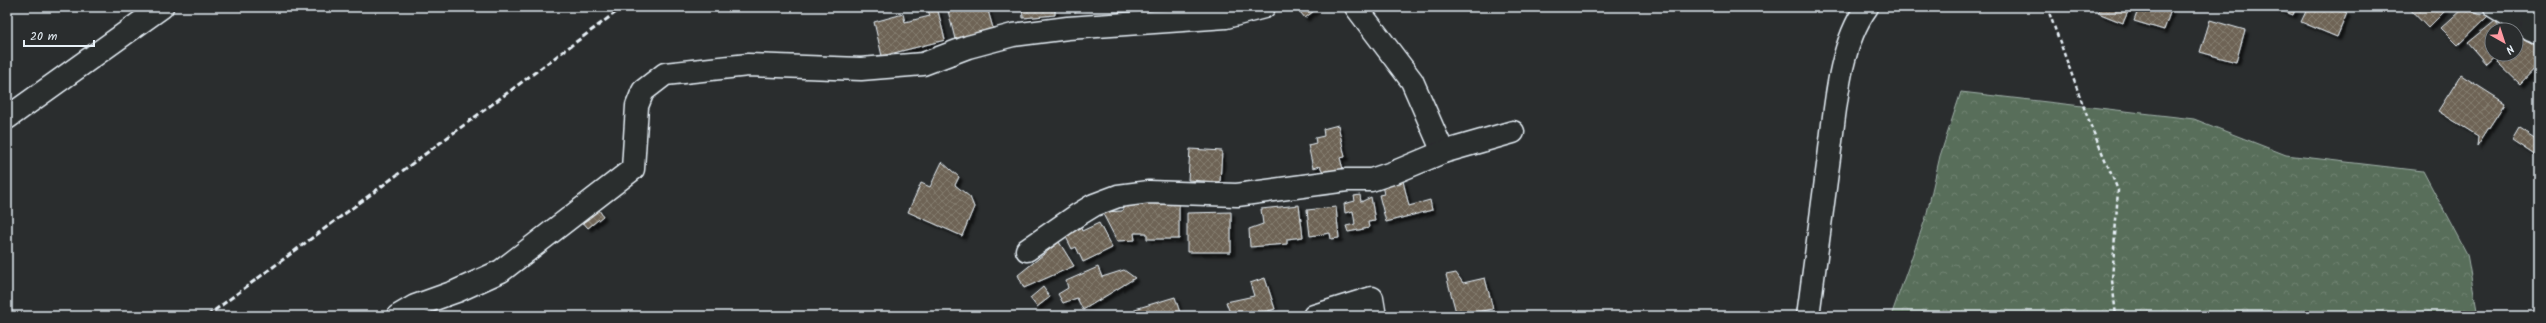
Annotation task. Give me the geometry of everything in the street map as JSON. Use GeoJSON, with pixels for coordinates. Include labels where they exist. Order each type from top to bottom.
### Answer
{"type":"FeatureCollection","features":[{"type":"Feature","properties":{"kind":"street"},"geometry":{"type":"LineString","coordinates":[[7,118],[162,7]]}},
{"type":"Feature","properties":{"kind":"street"},"geometry":{"type":"LineString","coordinates":[[398,316],[415,306],[457,292],[501,271],[633,169],[637,106],[643,91],[665,74],[748,65],[861,69],[923,64],[968,47],[1013,35],[1068,28],[1226,17],[1264,7]]}},
{"type":"Feature","properties":{"kind":"street"},"geometry":{"type":"LineString","coordinates":[[1356,7],[1412,81],[1443,152]]}},
{"type":"Feature","properties":{"kind":"street"},"geometry":{"type":"LineString","coordinates":[[1808,316],[1837,101],[1847,47],[1859,17],[1867,7]]}},
{"type":"Feature","properties":{"kind":"street"},"geometry":{"type":"LineString","coordinates":[[2496,7],[2535,31]]}},
{"type":"Feature","properties":{"kind":"street"},"geometry":{"type":"LineString","coordinates":[[2535,7],[2535,31]]}},
{"type":"Feature","properties":{"kind":"street"},"geometry":{"type":"LineString","coordinates":[[1027,250],[1094,205],[1118,196],[1149,192],[1237,195],[1347,180],[1371,180],[1396,172],[1443,152],[1513,132]]}},
{"type":"Feature","properties":{"kind":"street"},"geometry":{"type":"LineString","coordinates":[[1314,316],[1372,298],[1375,316]]}},
{"type":"Feature","properties":{"kind":"path"},"geometry":{"type":"LineString","coordinates":[[2047,7],[2090,124],[2118,190],[2112,280],[2116,316]]}},
{"type":"Feature","properties":{"kind":"green space"},"geometry":{"type":"Polygon","coordinates":[[[1961,92],[2194,119],[2286,155],[2423,171],[2467,254],[2478,316],[1891,316],[1926,217],[1940,156],[1961,92]]]}},
{"type":"Feature","properties":{"kind":"building"},"geometry":{"type":"Polygon","coordinates":[[[927,7],[937,7],[945,40],[882,56],[874,22],[903,14],[905,22],[930,16],[927,7]]]}},
{"type":"Feature","properties":{"kind":"building"},"geometry":{"type":"Polygon","coordinates":[[[947,7],[959,7],[960,10],[970,7],[987,7],[993,28],[955,39],[947,7]]]}},
{"type":"Feature","properties":{"kind":"building"},"geometry":{"type":"Polygon","coordinates":[[[1022,7],[1055,7],[1055,15],[1023,18],[1022,7]]]}},
{"type":"Feature","properties":{"kind":"building"},"geometry":{"type":"Polygon","coordinates":[[[1071,7],[1082,7],[1075,12],[1071,7]]]}},
{"type":"Feature","properties":{"kind":"building"},"geometry":{"type":"Polygon","coordinates":[[[1296,7],[1319,7],[1305,18],[1296,7]]]}},
{"type":"Feature","properties":{"kind":"building"},"geometry":{"type":"Polygon","coordinates":[[[2101,7],[2130,7],[2123,23],[2098,13],[2101,7]]]}},
{"type":"Feature","properties":{"kind":"building"},"geometry":{"type":"Polygon","coordinates":[[[2139,7],[2172,7],[2164,30],[2134,21],[2139,7]]]}},
{"type":"Feature","properties":{"kind":"building"},"geometry":{"type":"Polygon","coordinates":[[[2273,7],[2296,7],[2293,15],[2273,7]]]}},
{"type":"Feature","properties":{"kind":"building"},"geometry":{"type":"Polygon","coordinates":[[[2308,7],[2333,7],[2347,13],[2337,37],[2301,22],[2308,7]]]}},
{"type":"Feature","properties":{"kind":"building"},"geometry":{"type":"Polygon","coordinates":[[[2408,7],[2443,7],[2446,10],[2428,28],[2408,7]]]}},
{"type":"Feature","properties":{"kind":"building"},"geometry":{"type":"Polygon","coordinates":[[[2463,8],[2488,16],[2458,45],[2441,28],[2463,8]]]}},
{"type":"Feature","properties":{"kind":"building"},"geometry":{"type":"Polygon","coordinates":[[[2210,20],[2245,30],[2236,62],[2200,52],[2210,20]]]}},
{"type":"Feature","properties":{"kind":"building"},"geometry":{"type":"Polygon","coordinates":[[[2484,30],[2484,62],[2468,43],[2484,30]]]}},
{"type":"Feature","properties":{"kind":"building"},"geometry":{"type":"Polygon","coordinates":[[[2524,39],[2539,47],[2539,64],[2520,84],[2497,62],[2524,62],[2524,39]]]}},
{"type":"Feature","properties":{"kind":"building"},"geometry":{"type":"Polygon","coordinates":[[[2461,75],[2505,103],[2477,146],[2478,136],[2438,111],[2461,75]]]}},
{"type":"Feature","properties":{"kind":"building"},"geometry":{"type":"Polygon","coordinates":[[[1338,125],[1345,157],[1340,158],[1343,169],[1324,174],[1320,166],[1313,168],[1308,145],[1316,143],[1315,138],[1324,136],[1323,129],[1338,125]]]}},
{"type":"Feature","properties":{"kind":"building"},"geometry":{"type":"Polygon","coordinates":[[[2519,128],[2539,141],[2539,153],[2536,156],[2512,140],[2519,128]]]}},
{"type":"Feature","properties":{"kind":"building"},"geometry":{"type":"Polygon","coordinates":[[[1190,149],[1222,151],[1220,182],[1188,180],[1190,149]]]}},
{"type":"Feature","properties":{"kind":"building"},"geometry":{"type":"Polygon","coordinates":[[[942,162],[959,177],[955,185],[970,197],[974,207],[962,236],[908,212],[921,183],[930,187],[942,162]]]}},
{"type":"Feature","properties":{"kind":"building"},"geometry":{"type":"Polygon","coordinates":[[[1403,181],[1409,206],[1430,200],[1432,210],[1386,222],[1379,195],[1384,194],[1382,186],[1403,181]]]}},
{"type":"Feature","properties":{"kind":"building"},"geometry":{"type":"Polygon","coordinates":[[[1360,195],[1361,202],[1371,197],[1375,221],[1368,222],[1369,228],[1348,232],[1346,226],[1355,224],[1353,211],[1345,213],[1344,204],[1355,201],[1354,196],[1360,195]]]}},
{"type":"Feature","properties":{"kind":"building"},"geometry":{"type":"Polygon","coordinates":[[[1179,203],[1179,239],[1147,239],[1147,233],[1134,233],[1135,240],[1117,241],[1102,212],[1122,211],[1125,204],[1179,203]]]}},
{"type":"Feature","properties":{"kind":"building"},"geometry":{"type":"Polygon","coordinates":[[[1299,205],[1303,237],[1287,239],[1287,244],[1250,247],[1249,229],[1263,224],[1261,209],[1299,205]]]}},
{"type":"Feature","properties":{"kind":"building"},"geometry":{"type":"Polygon","coordinates":[[[597,207],[603,216],[588,228],[581,220],[597,207]]]}},
{"type":"Feature","properties":{"kind":"building"},"geometry":{"type":"Polygon","coordinates":[[[1336,207],[1339,238],[1331,239],[1330,233],[1310,236],[1307,210],[1336,207]]]}},
{"type":"Feature","properties":{"kind":"building"},"geometry":{"type":"Polygon","coordinates":[[[1231,212],[1231,252],[1187,252],[1187,213],[1231,212]]]}},
{"type":"Feature","properties":{"kind":"building"},"geometry":{"type":"Polygon","coordinates":[[[1099,223],[1112,248],[1083,262],[1076,247],[1072,249],[1065,235],[1081,228],[1082,231],[1099,223]]]}},
{"type":"Feature","properties":{"kind":"building"},"geometry":{"type":"Polygon","coordinates":[[[1059,242],[1074,266],[1024,288],[1018,275],[1059,242]]]}},
{"type":"Feature","properties":{"kind":"building"},"geometry":{"type":"Polygon","coordinates":[[[1098,267],[1102,277],[1124,270],[1135,278],[1083,310],[1077,298],[1063,303],[1058,294],[1068,288],[1066,281],[1098,267]]]}},
{"type":"Feature","properties":{"kind":"building"},"geometry":{"type":"Polygon","coordinates":[[[1456,273],[1463,283],[1485,278],[1493,309],[1457,316],[1446,275],[1456,273]]]}},
{"type":"Feature","properties":{"kind":"building"},"geometry":{"type":"Polygon","coordinates":[[[1265,278],[1275,309],[1252,316],[1231,316],[1226,302],[1254,296],[1250,283],[1265,278]]]}},
{"type":"Feature","properties":{"kind":"building"},"geometry":{"type":"Polygon","coordinates":[[[1043,287],[1050,297],[1037,307],[1030,298],[1043,287]]]}},
{"type":"Feature","properties":{"kind":"building"},"geometry":{"type":"Polygon","coordinates":[[[1175,297],[1181,316],[1137,316],[1135,309],[1175,297]]]}},
{"type":"Feature","properties":{"kind":"railway"},"geometry":{"type":"LineString","coordinates":[[207,316],[623,7]]}}]}
